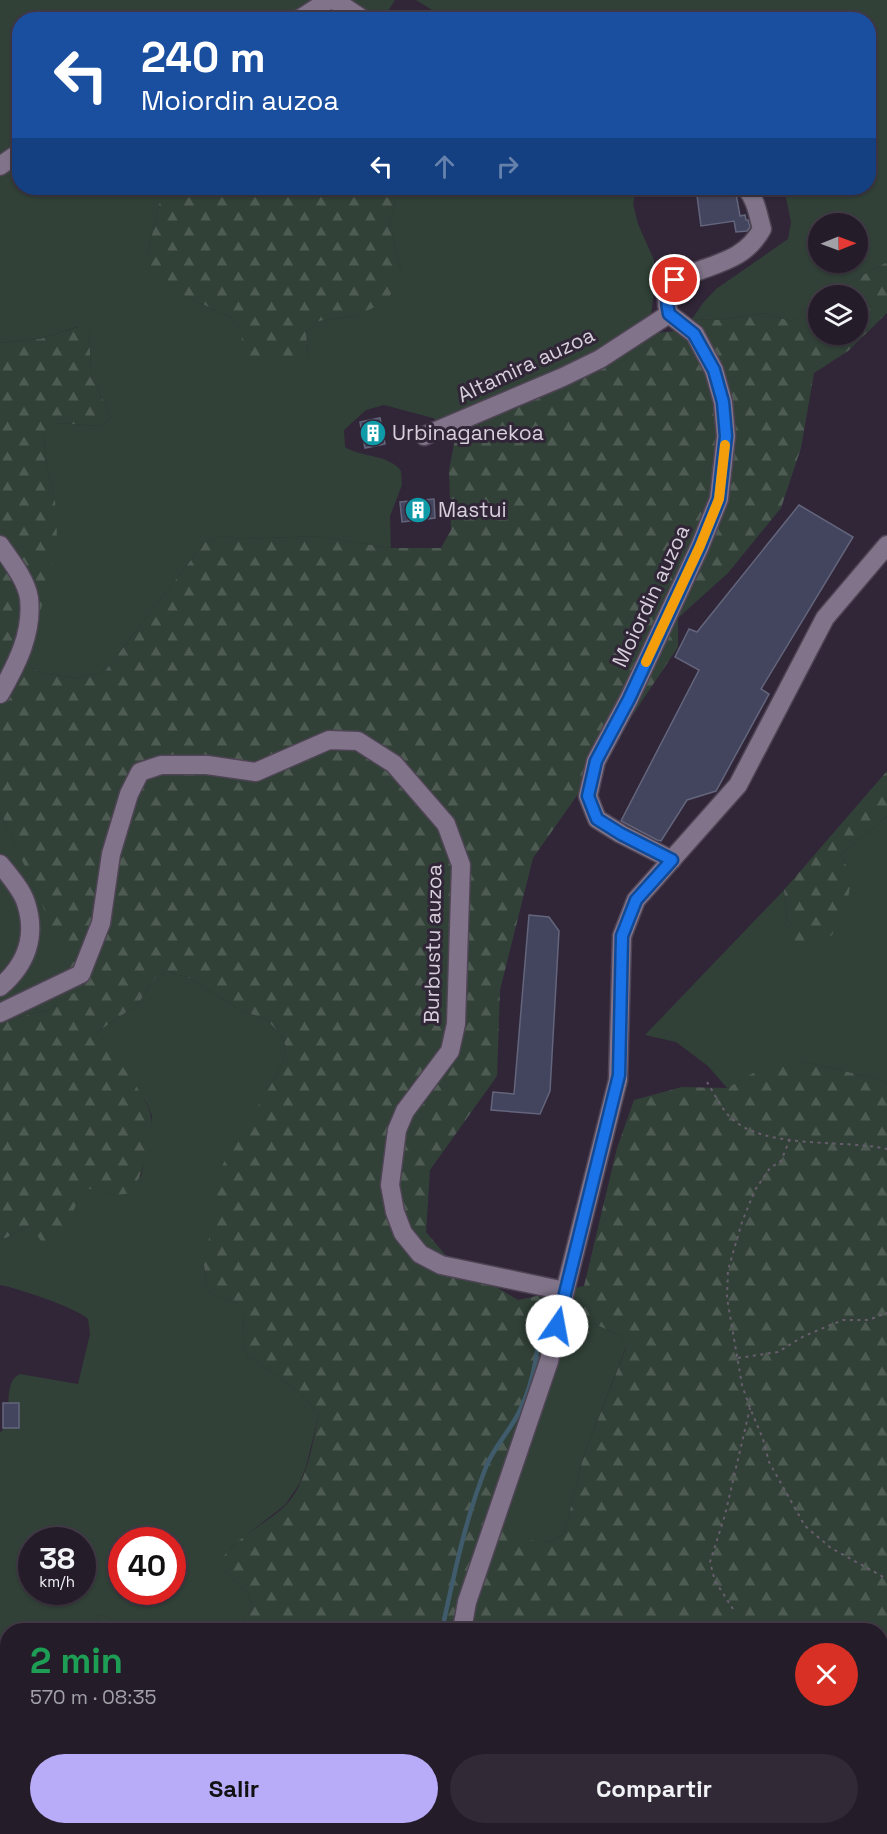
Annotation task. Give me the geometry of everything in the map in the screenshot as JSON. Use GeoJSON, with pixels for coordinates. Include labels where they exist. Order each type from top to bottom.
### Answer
{"type":"FeatureCollection","features":[{"type":"Feature","properties":{"kind":"street"},"geometry":{"type":"LineString","coordinates":[[310,12],[329,0]]}},
{"type":"Feature","properties":{"kind":"street"},"geometry":{"type":"LineString","coordinates":[[334,0],[352,12]]}},
{"type":"Feature","properties":{"kind":"street"},"geometry":{"type":"LineString","coordinates":[[669,314],[666,300],[668,290],[675,280],[743,253],[755,242],[762,229],[752,195]]}},
{"type":"Feature","properties":{"kind":"street","name":"Altamira auzoa"},"geometry":{"type":"LineString","coordinates":[[424,436],[600,359],[669,314]]}},
{"type":"Feature","properties":{"kind":"street","name":"Moiordin auzoa"},"geometry":{"type":"LineString","coordinates":[[669,314],[694,334],[714,370],[723,402],[726,436],[719,499],[700,546],[629,699],[596,761],[588,796],[597,819],[672,860]]}},
{"type":"Feature","properties":{"kind":"street"},"geometry":{"type":"LineString","coordinates":[[0,545],[17,569],[29,596],[27,633],[18,661],[0,694]]}},
{"type":"Feature","properties":{"kind":"street"},"geometry":{"type":"LineString","coordinates":[[463,1623],[467,1602],[549,1361],[619,1075],[622,936],[636,900],[738,785],[825,618],[887,545]]}},
{"type":"Feature","properties":{"kind":"street","name":"Burbustu auzoa"},"geometry":{"type":"LineString","coordinates":[[0,1013],[81,974],[101,923],[111,854],[129,794],[140,772],[161,765],[207,765],[256,772],[329,740],[358,741],[394,764],[446,824],[461,864],[456,1024],[450,1052],[405,1111],[397,1130],[390,1185],[395,1212],[403,1233],[420,1254],[441,1265],[565,1291]]}},
{"type":"Feature","properties":{"kind":"street"},"geometry":{"type":"LineString","coordinates":[[0,864],[26,902],[31,928],[28,952],[9,980],[0,987]]}},
{"type":"Feature","properties":{"kind":"path"},"geometry":{"type":"LineString","coordinates":[[707,1082],[729,1116],[746,1129],[777,1139],[887,1149]]}},
{"type":"Feature","properties":{"kind":"path"},"geometry":{"type":"LineString","coordinates":[[790,1139],[781,1161],[770,1168],[754,1190],[728,1270],[727,1298],[742,1385],[763,1439],[769,1462],[805,1526],[831,1548],[887,1579]]}},
{"type":"Feature","properties":{"kind":"path"},"geometry":{"type":"LineString","coordinates":[[738,1358],[778,1352],[804,1336],[843,1320],[857,1318],[868,1320],[887,1313]]}},
{"type":"Feature","properties":{"kind":"path"},"geometry":{"type":"LineString","coordinates":[[733,1609],[715,1581],[710,1562],[725,1515],[750,1408]]}},
{"type":"Feature","properties":{"kind":"green space"},"geometry":{"type":"Polygon","coordinates":[[[0,0],[395,0],[387,12],[12,12],[12,195],[161,195],[147,256],[183,295],[230,317],[241,328],[308,357],[306,331],[319,321],[359,315],[401,272],[389,224],[397,195],[635,195],[633,204],[638,224],[654,260],[655,280],[651,317],[658,333],[583,364],[455,439],[449,430],[433,418],[384,405],[366,410],[344,430],[345,447],[390,462],[401,471],[402,485],[390,516],[391,548],[315,536],[241,539],[222,536],[205,542],[105,671],[77,678],[41,673],[28,665],[25,653],[55,499],[44,454],[45,432],[56,423],[102,426],[111,417],[91,374],[89,330],[77,327],[40,339],[0,343],[0,0]]]}},
{"type":"Feature","properties":{"kind":"green space"},"geometry":{"type":"Polygon","coordinates":[[[416,0],[887,0],[887,262],[868,272],[868,213],[808,213],[808,273],[867,273],[844,285],[808,285],[808,309],[793,322],[765,313],[719,320],[692,319],[716,289],[788,239],[791,222],[785,195],[876,195],[876,12],[435,12],[416,0]]]}},
{"type":"Feature","properties":{"kind":"green space"},"geometry":{"type":"Polygon","coordinates":[[[161,195],[397,195],[389,224],[401,272],[388,300],[359,315],[319,321],[306,331],[308,357],[279,361],[243,355],[241,328],[230,317],[183,295],[153,274],[147,256],[161,195]]]}},
{"type":"Feature","properties":{"kind":"green space"},"geometry":{"type":"Polygon","coordinates":[[[887,262],[887,313],[868,332],[868,285],[844,285],[887,262]]]}},
{"type":"Feature","properties":{"kind":"green space"},"geometry":{"type":"Polygon","coordinates":[[[808,309],[808,345],[854,345],[814,373],[801,448],[781,508],[728,573],[678,618],[678,647],[533,858],[500,990],[497,1076],[430,1170],[426,1232],[448,1258],[518,1300],[584,1286],[617,1148],[634,1100],[682,1087],[727,1088],[767,1065],[806,1062],[882,1080],[887,1084],[887,1623],[241,1623],[248,1615],[252,1604],[248,1595],[224,1571],[223,1557],[237,1542],[277,1513],[293,1497],[308,1463],[319,1414],[299,1392],[248,1356],[244,1345],[243,1310],[237,1303],[207,1291],[204,1265],[223,1164],[282,1064],[286,1048],[282,1036],[266,1019],[242,1011],[189,978],[167,971],[157,976],[137,1005],[97,1032],[137,1087],[151,1118],[151,1137],[147,1157],[132,1193],[116,1195],[81,1187],[64,1233],[51,1242],[41,1241],[30,1225],[0,1239],[0,1022],[48,1010],[80,989],[0,811],[0,343],[40,339],[78,327],[89,329],[91,374],[111,417],[102,426],[56,423],[45,433],[44,454],[55,499],[57,537],[49,586],[25,653],[28,665],[41,673],[77,678],[105,671],[205,542],[222,536],[241,539],[315,536],[391,548],[441,548],[451,530],[449,470],[455,439],[583,364],[658,333],[674,331],[692,319],[719,320],[765,313],[793,322],[808,309]],[[581,1318],[564,1322],[497,1523],[538,1542],[552,1541],[564,1534],[583,1458],[626,1348],[621,1336],[581,1318]]]}},
{"type":"Feature","properties":{"kind":"green space"},"geometry":{"type":"Polygon","coordinates":[[[887,771],[887,816],[841,855],[849,871],[850,886],[847,906],[832,935],[813,947],[796,944],[788,930],[784,890],[887,771]]]}},
{"type":"Feature","properties":{"kind":"green space"},"geometry":{"type":"Polygon","coordinates":[[[0,811],[81,989],[48,1010],[0,1022],[0,811]]]}},
{"type":"Feature","properties":{"kind":"green space"},"geometry":{"type":"Polygon","coordinates":[[[887,816],[887,1084],[882,1080],[806,1062],[767,1066],[727,1088],[708,1066],[676,1042],[645,1035],[784,890],[788,930],[849,871],[841,855],[887,816]]]}},
{"type":"Feature","properties":{"kind":"green space"},"geometry":{"type":"Polygon","coordinates":[[[167,971],[189,978],[242,1011],[266,1019],[282,1036],[286,1048],[282,1064],[269,1088],[204,1265],[207,1291],[237,1303],[243,1310],[244,1345],[248,1356],[299,1392],[319,1414],[300,1483],[285,1505],[231,1547],[224,1571],[248,1595],[252,1604],[248,1615],[241,1623],[119,1623],[100,1614],[94,1623],[0,1623],[0,1433],[8,1424],[10,1389],[15,1378],[20,1374],[78,1384],[90,1334],[88,1319],[72,1309],[0,1285],[0,1239],[30,1225],[41,1240],[76,1205],[80,1186],[116,1195],[141,1176],[149,1145],[152,1116],[146,1102],[97,1032],[137,1005],[157,976],[167,971]]]}},
{"type":"Feature","properties":{"kind":"green space"},"geometry":{"type":"Polygon","coordinates":[[[581,1318],[621,1336],[626,1347],[583,1458],[564,1534],[552,1541],[538,1542],[523,1538],[497,1524],[564,1322],[581,1318]]]}},
{"type":"Feature","properties":{"kind":"green space"},"geometry":{"type":"Polygon","coordinates":[[[100,1614],[119,1623],[94,1623],[100,1614]]]}},
{"type":"Feature","properties":{"kind":"building"},"geometry":{"type":"Polygon","coordinates":[[[697,195],[736,195],[740,216],[745,215],[750,227],[747,231],[736,232],[734,221],[701,226],[697,195]]]}},
{"type":"Feature","properties":{"kind":"building","name":"Urbinaganekoa"},"geometry":{"type":"Polygon","coordinates":[[[380,418],[385,444],[365,448],[360,422],[380,418]]]}},
{"type":"Feature","properties":{"kind":"building","name":"Mastui"},"geometry":{"type":"Polygon","coordinates":[[[434,499],[435,518],[402,522],[400,502],[434,499]]]}},
{"type":"Feature","properties":{"kind":"building"},"geometry":{"type":"Polygon","coordinates":[[[799,505],[853,537],[761,689],[769,694],[716,791],[687,800],[661,841],[657,840],[621,821],[699,670],[675,657],[689,629],[697,632],[799,505]]]}},
{"type":"Feature","properties":{"kind":"building"},"geometry":{"type":"Polygon","coordinates":[[[529,915],[549,917],[559,931],[550,1091],[540,1114],[491,1110],[493,1092],[514,1094],[529,915]]]}},
{"type":"Feature","properties":{"kind":"building"},"geometry":{"type":"Polygon","coordinates":[[[3,1403],[19,1403],[19,1428],[3,1428],[3,1403]]]}},
{"type":"Feature","properties":{"kind":"waterway"},"geometry":{"type":"LineString","coordinates":[[444,1623],[472,1507],[489,1459],[517,1416],[531,1382],[543,1301]]}},
{"type":"Feature","properties":{"kind":"slow traffic"},"geometry":{"type":"LineString","coordinates":[[646,662],[700,546],[719,499],[725,445]]}},
{"type":"Feature","properties":{"kind":"place","name":"Urbinaganekoa"},"geometry":{"type":"Point","coordinates":[373,433]}},
{"type":"Feature","properties":{"kind":"place","name":"Mastui"},"geometry":{"type":"Point","coordinates":[418,510]}},
{"type":"Feature","properties":{"kind":"route"},"geometry":{"type":"LineString","coordinates":[[557,1326],[619,1075],[622,936],[636,900],[672,860],[597,819],[588,796],[596,761],[629,699],[700,546],[719,499],[723,468],[726,436],[723,402],[714,370],[694,334],[669,314],[666,300],[668,290],[675,280]]}}]}
